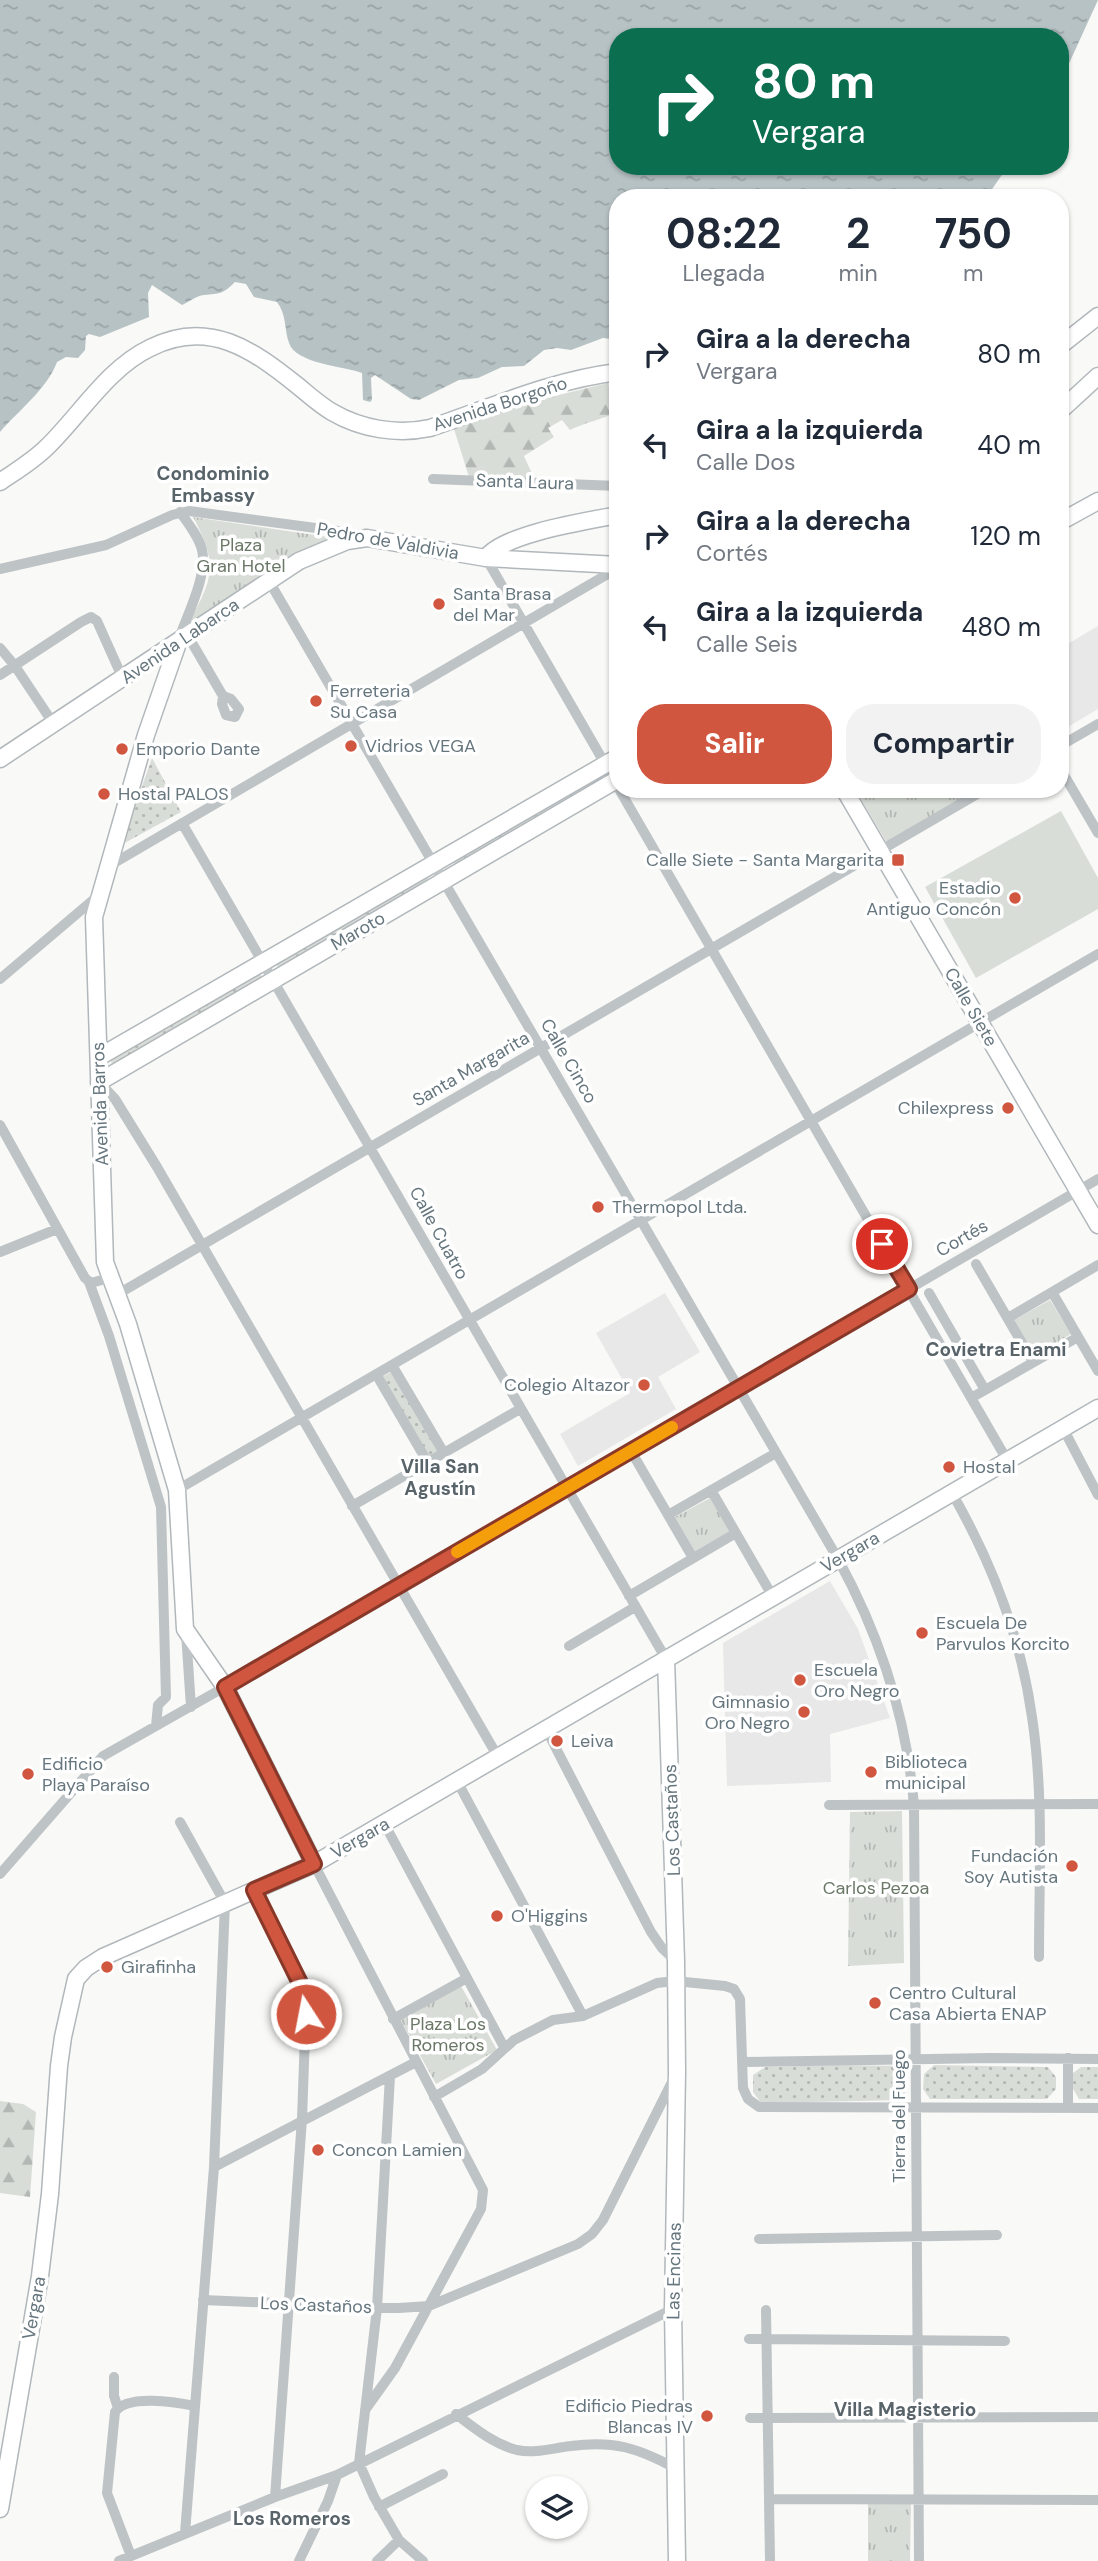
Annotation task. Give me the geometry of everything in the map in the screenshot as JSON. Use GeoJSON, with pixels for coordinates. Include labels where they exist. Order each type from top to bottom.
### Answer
{"type":"FeatureCollection","features":[{"type":"Feature","properties":{"kind":"street"},"geometry":{"type":"LineString","coordinates":[[1069,339],[1098,316]]}},
{"type":"Feature","properties":{"kind":"street","name":"Avenida Borgoño"},"geometry":{"type":"LineString","coordinates":[[0,482],[44,450],[130,359],[152,346],[177,338],[203,337],[241,345],[260,356],[332,412],[352,421],[394,430],[430,428],[522,395],[609,373]]}},
{"type":"Feature","properties":{"kind":"street"},"geometry":{"type":"LineString","coordinates":[[1069,403],[1098,376]]}},
{"type":"Feature","properties":{"kind":"street","name":"Santa Laura"},"geometry":{"type":"LineString","coordinates":[[433,479],[609,486]]}},
{"type":"Feature","properties":{"kind":"street"},"geometry":{"type":"LineString","coordinates":[[1069,517],[1098,501]]}},
{"type":"Feature","properties":{"kind":"street","name":"Pedro de Valdivia"},"geometry":{"type":"LineString","coordinates":[[0,569],[106,545],[180,512],[206,512],[338,531],[486,558],[609,566]]}},
{"type":"Feature","properties":{"kind":"street","name":"Avenida Barros"},"geometry":{"type":"LineString","coordinates":[[180,512],[202,548],[200,580],[183,640],[146,735],[99,894],[93,936],[105,1262],[109,1278],[118,1294],[177,1490],[191,1707]]}},
{"type":"Feature","properties":{"kind":"street"},"geometry":{"type":"LineString","coordinates":[[609,517],[512,540],[492,550],[486,558],[523,623],[609,758]]}},
{"type":"Feature","properties":{"kind":"street","name":"Avenida Labarca"},"geometry":{"type":"LineString","coordinates":[[0,759],[299,561],[347,541],[367,538]]}},
{"type":"Feature","properties":{"kind":"street"},"geometry":{"type":"LineString","coordinates":[[109,866],[609,572]]}},
{"type":"Feature","properties":{"kind":"street","name":"Calle Cinco"},"geometry":{"type":"LineString","coordinates":[[269,581],[838,1559]]}},
{"type":"Feature","properties":{"kind":"street"},"geometry":{"type":"LineString","coordinates":[[0,675],[91,617],[97,621],[123,679]]}},
{"type":"Feature","properties":{"kind":"street"},"geometry":{"type":"LineString","coordinates":[[183,640],[223,696]]}},
{"type":"Feature","properties":{"kind":"street"},"geometry":{"type":"LineString","coordinates":[[0,648],[53,723]]}},
{"type":"Feature","properties":{"kind":"street"},"geometry":{"type":"LineString","coordinates":[[1069,741],[1098,724]]}},
{"type":"Feature","properties":{"kind":"street","name":"Maroto"},"geometry":{"type":"LineString","coordinates":[[99,1057],[609,762]]}},
{"type":"Feature","properties":{"kind":"street"},"geometry":{"type":"LineString","coordinates":[[1069,783],[1098,832]]}},
{"type":"Feature","properties":{"kind":"street","name":"Maroto"},"geometry":{"type":"LineString","coordinates":[[99,1082],[444,880],[609,788]]}},
{"type":"Feature","properties":{"kind":"street"},"geometry":{"type":"LineString","coordinates":[[625,798],[1007,1460]]}},
{"type":"Feature","properties":{"kind":"street","name":"Calle Siete"},"geometry":{"type":"LineString","coordinates":[[850,798],[1098,1225]]}},
{"type":"Feature","properties":{"kind":"street","name":"Santa Margarita"},"geometry":{"type":"LineString","coordinates":[[118,1294],[971,798]]}},
{"type":"Feature","properties":{"kind":"street","name":"Calle Cuatro"},"geometry":{"type":"LineString","coordinates":[[182,823],[666,1659]]}},
{"type":"Feature","properties":{"kind":"street"},"geometry":{"type":"LineString","coordinates":[[0,979],[99,894]]}},
{"type":"Feature","properties":{"kind":"street"},"geometry":{"type":"LineString","coordinates":[[177,1490],[1098,954]]}},
{"type":"Feature","properties":{"kind":"street"},"geometry":{"type":"LineString","coordinates":[[99,1082],[115,1099],[203,1245],[498,1757]]}},
{"type":"Feature","properties":{"kind":"street"},"geometry":{"type":"LineString","coordinates":[[0,1125],[57,1230],[89,1282],[113,1349],[161,1507],[166,1697],[158,1705],[156,1726]]}},
{"type":"Feature","properties":{"kind":"street","name":"Cortés"},"geometry":{"type":"LineString","coordinates":[[0,1874],[103,1755],[113,1748],[191,1707],[1098,1179]]}},
{"type":"Feature","properties":{"kind":"street"},"geometry":{"type":"LineString","coordinates":[[0,1252],[57,1230]]}},
{"type":"Feature","properties":{"kind":"street"},"geometry":{"type":"LineString","coordinates":[[976,1264],[1033,1362]]}},
{"type":"Feature","properties":{"kind":"street"},"geometry":{"type":"LineString","coordinates":[[1007,1318],[1098,1265]]}},
{"type":"Feature","properties":{"kind":"street"},"geometry":{"type":"LineString","coordinates":[[89,1282],[109,1278]]}},
{"type":"Feature","properties":{"kind":"street"},"geometry":{"type":"LineString","coordinates":[[1052,1292],[1098,1371]]}},
{"type":"Feature","properties":{"kind":"street"},"geometry":{"type":"LineString","coordinates":[[929,1293],[985,1390]]}},
{"type":"Feature","properties":{"kind":"street"},"geometry":{"type":"LineString","coordinates":[[971,1398],[1078,1337]]}},
{"type":"Feature","properties":{"kind":"street"},"geometry":{"type":"LineString","coordinates":[[392,1365],[444,1453]]}},
{"type":"Feature","properties":{"kind":"street"},"geometry":{"type":"LineString","coordinates":[[376,1374],[428,1463]]}},
{"type":"Feature","properties":{"kind":"street","name":"Vergara"},"geometry":{"type":"LineString","coordinates":[[0,2509],[40,2276],[50,2194],[59,2066],[74,1984],[82,1971],[103,1957],[314,1864],[1098,1408]]}},
{"type":"Feature","properties":{"kind":"street"},"geometry":{"type":"LineString","coordinates":[[352,1506],[520,1409]]}},
{"type":"Feature","properties":{"kind":"street"},"geometry":{"type":"LineString","coordinates":[[1063,1428],[1098,1495]]}},
{"type":"Feature","properties":{"kind":"street"},"geometry":{"type":"LineString","coordinates":[[631,1451],[693,1558]]}},
{"type":"Feature","properties":{"kind":"street"},"geometry":{"type":"LineString","coordinates":[[668,1516],[776,1452]]}},
{"type":"Feature","properties":{"kind":"street"},"geometry":{"type":"LineString","coordinates":[[711,1490],[773,1597]]}},
{"type":"Feature","properties":{"kind":"street"},"geometry":{"type":"LineString","coordinates":[[952,1493],[981,1547],[1013,1630],[1032,1716],[1039,1805],[1040,1957]]}},
{"type":"Feature","properties":{"kind":"street"},"geometry":{"type":"LineString","coordinates":[[629,1595],[736,1533]]}},
{"type":"Feature","properties":{"kind":"street","name":"Tierra del Fuego"},"geometry":{"type":"LineString","coordinates":[[838,1559],[873,1630],[891,1680],[908,1752],[914,1806],[919,2561]]}},
{"type":"Feature","properties":{"kind":"street"},"geometry":{"type":"LineString","coordinates":[[569,1646],[635,1607]]}},
{"type":"Feature","properties":{"kind":"street"},"geometry":{"type":"LineString","coordinates":[[185,1629],[225,1687],[393,2019],[479,2180],[483,2199],[478,2215],[395,2368],[365,2410]]}},
{"type":"Feature","properties":{"kind":"street","name":"Los Castaños"},"geometry":{"type":"LineString","coordinates":[[666,1659],[675,1981]]}},
{"type":"Feature","properties":{"kind":"street"},"geometry":{"type":"LineString","coordinates":[[546,1729],[651,1932],[662,1948],[676,1961]]}},
{"type":"Feature","properties":{"kind":"street"},"geometry":{"type":"LineString","coordinates":[[457,1781],[583,2016]]}},
{"type":"Feature","properties":{"kind":"street"},"geometry":{"type":"LineString","coordinates":[[829,1805],[1098,1804]]}},
{"type":"Feature","properties":{"kind":"street"},"geometry":{"type":"LineString","coordinates":[[180,1822],[225,1903],[214,2167],[185,2533]]}},
{"type":"Feature","properties":{"kind":"street"},"geometry":{"type":"LineString","coordinates":[[384,1823],[504,2047]]}},
{"type":"Feature","properties":{"kind":"street"},"geometry":{"type":"LineString","coordinates":[[254,1890],[303,1991],[306,2014],[303,2119],[275,2497]]}},
{"type":"Feature","properties":{"kind":"street"},"geometry":{"type":"LineString","coordinates":[[393,2019],[467,1978]]}},
{"type":"Feature","properties":{"kind":"street"},"geometry":{"type":"LineString","coordinates":[[434,2097],[482,2068],[504,2047],[553,2020],[583,2016],[657,1983],[675,1981],[734,1989],[740,2000],[745,2093],[759,2107],[1098,2108]]}},
{"type":"Feature","properties":{"kind":"street","name":"Las Encinas"},"geometry":{"type":"LineString","coordinates":[[675,1981],[677,2072],[673,2309],[677,2561]]}},
{"type":"Feature","properties":{"kind":"street"},"geometry":{"type":"LineString","coordinates":[[742,2062],[917,2058],[1098,2059]]}},
{"type":"Feature","properties":{"kind":"street"},"geometry":{"type":"LineString","coordinates":[[1068,2059],[1068,2107]]}},
{"type":"Feature","properties":{"kind":"street"},"geometry":{"type":"LineString","coordinates":[[214,2167],[416,2062]]}},
{"type":"Feature","properties":{"kind":"street"},"geometry":{"type":"LineString","coordinates":[[429,2306],[570,2247],[592,2234],[603,2220],[677,2072]]}},
{"type":"Feature","properties":{"kind":"street"},"geometry":{"type":"LineString","coordinates":[[390,2076],[377,2308],[359,2463],[379,2507],[399,2540],[423,2561]]}},
{"type":"Feature","properties":{"kind":"street"},"geometry":{"type":"LineString","coordinates":[[759,2239],[996,2235]]}},
{"type":"Feature","properties":{"kind":"street","name":"Los Castaños"},"geometry":{"type":"LineString","coordinates":[[203,2300],[377,2308],[429,2306]]}},
{"type":"Feature","properties":{"kind":"street"},"geometry":{"type":"LineString","coordinates":[[119,2561],[275,2497],[337,2475],[673,2309]]}},
{"type":"Feature","properties":{"kind":"street"},"geometry":{"type":"LineString","coordinates":[[766,2310],[770,2561]]}},
{"type":"Feature","properties":{"kind":"street"},"geometry":{"type":"LineString","coordinates":[[749,2339],[1005,2341]]}},
{"type":"Feature","properties":{"kind":"street"},"geometry":{"type":"LineString","coordinates":[[114,2377],[114,2396],[118,2408],[107,2493],[131,2556]]}},
{"type":"Feature","properties":{"kind":"street"},"geometry":{"type":"LineString","coordinates":[[118,2408],[135,2401],[195,2406]]}},
{"type":"Feature","properties":{"kind":"street"},"geometry":{"type":"LineString","coordinates":[[456,2414],[493,2440],[514,2449],[531,2452],[574,2445],[614,2444],[649,2454],[675,2468]]}},
{"type":"Feature","properties":{"kind":"street"},"geometry":{"type":"LineString","coordinates":[[750,2418],[918,2420],[1098,2417]]}},
{"type":"Feature","properties":{"kind":"street"},"geometry":{"type":"LineString","coordinates":[[379,2507],[443,2474]]}},
{"type":"Feature","properties":{"kind":"street"},"geometry":{"type":"LineString","coordinates":[[299,2561],[328,2501],[337,2475]]}},
{"type":"Feature","properties":{"kind":"street"},"geometry":{"type":"LineString","coordinates":[[769,2499],[1098,2500]]}},
{"type":"Feature","properties":{"kind":"street"},"geometry":{"type":"LineString","coordinates":[[377,2561],[399,2540]]}},
{"type":"Feature","properties":{"kind":"street"},"geometry":{"type":"LineString","coordinates":[[150,2548],[150,2561]]}},
{"type":"Feature","properties":{"kind":"shaded area"},"geometry":{"type":"Polygon","coordinates":[[[1098,626],[1098,709],[1069,726],[1069,643],[1098,626]]]}},
{"type":"Feature","properties":{"kind":"shaded area","name":"Colegio Altazor"},"geometry":{"type":"Polygon","coordinates":[[[665,1293],[700,1352],[658,1377],[676,1409],[578,1466],[560,1434],[630,1393],[596,1333],[665,1293]]]}},
{"type":"Feature","properties":{"kind":"shaded area","name":"Escuela Oro Negro"},"geometry":{"type":"Polygon","coordinates":[[[830,1581],[858,1629],[890,1718],[830,1734],[831,1782],[727,1786],[723,1643],[830,1581]]]}},
{"type":"Feature","properties":{"kind":"green space"},"geometry":{"type":"Polygon","coordinates":[[[608,383],[609,386],[609,416],[570,430],[562,420],[548,428],[554,437],[524,456],[534,478],[469,477],[454,429],[493,411],[608,383]]]}},
{"type":"Feature","properties":{"kind":"green space","name":"Plaza Gran Hotel"},"geometry":{"type":"Polygon","coordinates":[[[193,517],[335,538],[186,628],[207,585],[210,561],[202,534],[193,517]]]}},
{"type":"Feature","properties":{"kind":"green space"},"geometry":{"type":"Polygon","coordinates":[[[152,758],[181,812],[121,845],[152,758]]]}},
{"type":"Feature","properties":{"kind":"green space"},"geometry":{"type":"Polygon","coordinates":[[[597,775],[601,779],[600,784],[459,866],[453,863],[454,857],[597,775]]]}},
{"type":"Feature","properties":{"kind":"green space"},"geometry":{"type":"Polygon","coordinates":[[[860,798],[964,798],[887,843],[860,798]]]}},
{"type":"Feature","properties":{"kind":"green space","name":"Estadio Antiguo Concón"},"geometry":{"type":"Polygon","coordinates":[[[1061,811],[1098,878],[1098,909],[976,978],[925,887],[1061,811]]]}},
{"type":"Feature","properties":{"kind":"green space"},"geometry":{"type":"Polygon","coordinates":[[[422,875],[428,877],[427,885],[283,969],[277,966],[276,960],[422,875]]]}},
{"type":"Feature","properties":{"kind":"green space"},"geometry":{"type":"Polygon","coordinates":[[[258,970],[264,981],[113,1071],[110,1056],[258,970]]]}},
{"type":"Feature","properties":{"kind":"green space"},"geometry":{"type":"Polygon","coordinates":[[[1050,1300],[1071,1334],[1034,1356],[1014,1320],[1050,1300]]]}},
{"type":"Feature","properties":{"kind":"green space"},"geometry":{"type":"Polygon","coordinates":[[[393,1371],[440,1451],[429,1457],[382,1377],[393,1371]]]}},
{"type":"Feature","properties":{"kind":"green space"},"geometry":{"type":"Polygon","coordinates":[[[710,1498],[730,1532],[695,1552],[675,1517],[710,1498]]]}},
{"type":"Feature","properties":{"kind":"green space","name":"Carlos Pezoa"},"geometry":{"type":"Polygon","coordinates":[[[902,1811],[904,1963],[848,1966],[850,1812],[902,1811]]]}},
{"type":"Feature","properties":{"kind":"green space","name":"Plaza Los Romeros"},"geometry":{"type":"Polygon","coordinates":[[[461,1986],[497,2050],[436,2084],[400,2019],[461,1986]]]}},
{"type":"Feature","properties":{"kind":"green space"},"geometry":{"type":"Polygon","coordinates":[[[934,2065],[1048,2067],[1056,2077],[1056,2089],[1047,2099],[930,2099],[923,2089],[924,2074],[934,2065]]]}},
{"type":"Feature","properties":{"kind":"green space"},"geometry":{"type":"Polygon","coordinates":[[[904,2066],[905,2100],[761,2103],[753,2092],[753,2075],[765,2067],[904,2066]]]}},
{"type":"Feature","properties":{"kind":"green space"},"geometry":{"type":"Polygon","coordinates":[[[1081,2067],[1098,2067],[1098,2099],[1079,2099],[1072,2087],[1073,2073],[1081,2067]]]}},
{"type":"Feature","properties":{"kind":"green space"},"geometry":{"type":"Polygon","coordinates":[[[0,2101],[23,2104],[36,2112],[30,2197],[0,2193],[0,2101]]]}},
{"type":"Feature","properties":{"kind":"green space"},"geometry":{"type":"Polygon","coordinates":[[[868,2503],[911,2503],[910,2561],[868,2561],[868,2503]]]}},
{"type":"Feature","properties":{"kind":"water"},"geometry":{"type":"Polygon","coordinates":[[[0,0],[1098,0],[1069,63],[1069,28],[609,28],[609,175],[1002,175],[992,189],[609,189],[609,339],[603,338],[571,350],[544,350],[524,366],[502,367],[478,378],[459,380],[419,400],[411,399],[375,375],[371,378],[372,400],[363,400],[362,373],[310,360],[293,350],[277,302],[254,297],[246,284],[235,282],[224,291],[201,296],[182,305],[152,285],[148,293],[149,317],[100,337],[89,334],[86,336],[85,350],[78,358],[66,357],[57,362],[39,390],[0,432],[0,0]]]}},
{"type":"Feature","properties":{"kind":"slow traffic"},"geometry":{"type":"LineString","coordinates":[[457,1552],[672,1427]]}},
{"type":"Feature","properties":{"kind":"place","name":"Santa Brasa del Mar"},"geometry":{"type":"Point","coordinates":[439,604]}},
{"type":"Feature","properties":{"kind":"place","name":"Ferreteria Su Casa"},"geometry":{"type":"Point","coordinates":[316,701]}},
{"type":"Feature","properties":{"kind":"place","name":"Vidrios VEGA"},"geometry":{"type":"Point","coordinates":[351,746]}},
{"type":"Feature","properties":{"kind":"place","name":"Emporio Dante"},"geometry":{"type":"Point","coordinates":[122,749]}},
{"type":"Feature","properties":{"kind":"place","name":"Hostal PALOS"},"geometry":{"type":"Point","coordinates":[104,794]}},
{"type":"Feature","properties":{"kind":"place","name":"Calle Siete - Santa Margarita"},"geometry":{"type":"Point","coordinates":[898,860]}},
{"type":"Feature","properties":{"kind":"place","name":"Estadio Antiguo Concón"},"geometry":{"type":"Point","coordinates":[1015,898]}},
{"type":"Feature","properties":{"kind":"place","name":"Chilexpress"},"geometry":{"type":"Point","coordinates":[1008,1108]}},
{"type":"Feature","properties":{"kind":"place","name":"Thermopol Ltda."},"geometry":{"type":"Point","coordinates":[598,1207]}},
{"type":"Feature","properties":{"kind":"place","name":"Colegio Altazor"},"geometry":{"type":"Point","coordinates":[644,1385]}},
{"type":"Feature","properties":{"kind":"place","name":"Hostal"},"geometry":{"type":"Point","coordinates":[949,1467]}},
{"type":"Feature","properties":{"kind":"place","name":"Escuela De Parvulos Korcito"},"geometry":{"type":"Point","coordinates":[922,1633]}},
{"type":"Feature","properties":{"kind":"place","name":"Escuela Oro Negro"},"geometry":{"type":"Point","coordinates":[800,1680]}},
{"type":"Feature","properties":{"kind":"place","name":"Gimnasio Oro Negro"},"geometry":{"type":"Point","coordinates":[804,1712]}},
{"type":"Feature","properties":{"kind":"place","name":"Leiva"},"geometry":{"type":"Point","coordinates":[557,1741]}},
{"type":"Feature","properties":{"kind":"place","name":"Biblioteca municipal"},"geometry":{"type":"Point","coordinates":[871,1772]}},
{"type":"Feature","properties":{"kind":"place","name":"Edificio Playa Paraíso"},"geometry":{"type":"Point","coordinates":[28,1774]}},
{"type":"Feature","properties":{"kind":"place","name":"Fundación Soy Autista"},"geometry":{"type":"Point","coordinates":[1072,1866]}},
{"type":"Feature","properties":{"kind":"place","name":"O'Higgins"},"geometry":{"type":"Point","coordinates":[497,1916]}},
{"type":"Feature","properties":{"kind":"place","name":"Girafinha"},"geometry":{"type":"Point","coordinates":[107,1967]}},
{"type":"Feature","properties":{"kind":"place","name":"Centro Cultural Casa Abierta ENAP"},"geometry":{"type":"Point","coordinates":[875,2003]}},
{"type":"Feature","properties":{"kind":"place","name":"Concon Lamien"},"geometry":{"type":"Point","coordinates":[318,2150]}},
{"type":"Feature","properties":{"kind":"place","name":"Edificio Piedras Blancas IV"},"geometry":{"type":"Point","coordinates":[707,2416]}},
{"type":"Feature","properties":{"kind":"district","name":"Condominio Embassy"},"geometry":{"type":"Point","coordinates":[213,484]}},
{"type":"Feature","properties":{"kind":"district","name":"Covietra Enami"},"geometry":{"type":"Point","coordinates":[996,1349]}},
{"type":"Feature","properties":{"kind":"district","name":"Villa San Agustín"},"geometry":{"type":"Point","coordinates":[440,1477]}},
{"type":"Feature","properties":{"kind":"district","name":"Villa Magisterio"},"geometry":{"type":"Point","coordinates":[905,2409]}},
{"type":"Feature","properties":{"kind":"district","name":"Los Romeros"},"geometry":{"type":"Point","coordinates":[292,2518]}},
{"type":"Feature","properties":{"kind":"route"},"geometry":{"type":"LineString","coordinates":[[306,2014],[300,1983],[254,1890],[314,1864],[225,1687],[909,1289],[882,1244]]}}]}
